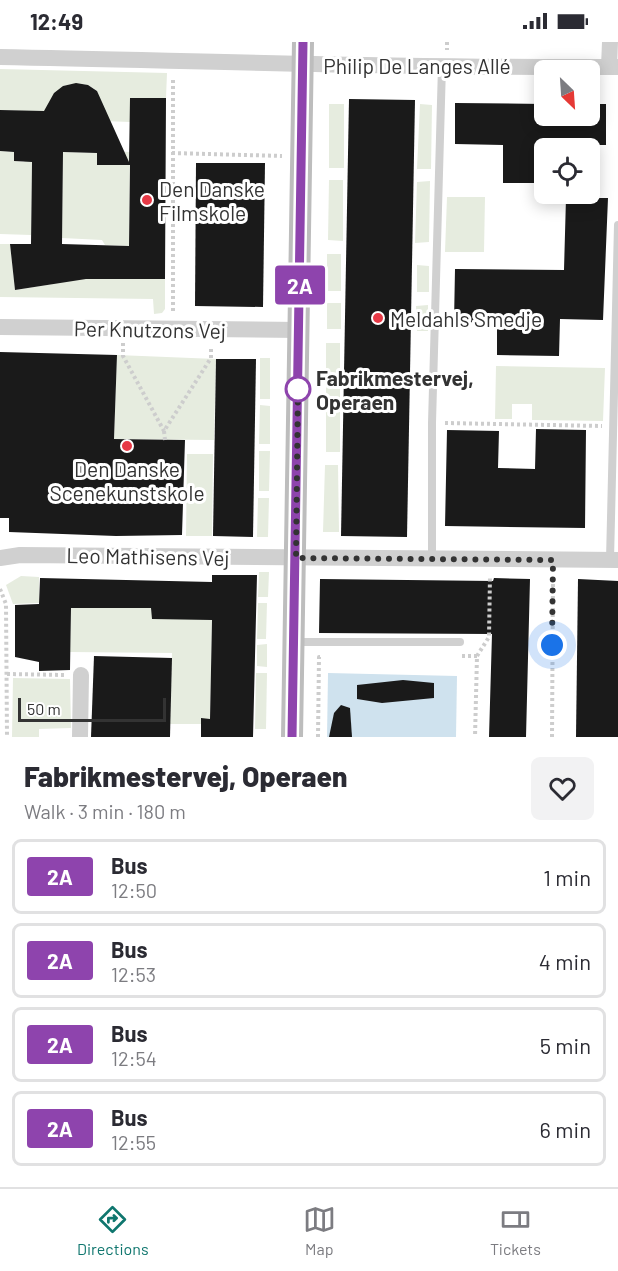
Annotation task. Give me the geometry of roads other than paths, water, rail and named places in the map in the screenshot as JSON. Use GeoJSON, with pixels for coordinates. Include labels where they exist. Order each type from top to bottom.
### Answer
{"type":"FeatureCollection","features":[{"type":"Feature","properties":{"kind":"street"},"geometry":{"type":"LineString","coordinates":[[610,42],[614,67]]}},
{"type":"Feature","properties":{"kind":"street"},"geometry":{"type":"LineString","coordinates":[[292,737],[303,53]]}},
{"type":"Feature","properties":{"kind":"street","name":"Philip De Langes Allé"},"geometry":{"type":"LineString","coordinates":[[0,57],[173,60],[303,53],[442,66],[614,67]]}},
{"type":"Feature","properties":{"kind":"street","name":"Per Knutzons Vej"},"geometry":{"type":"LineString","coordinates":[[0,327],[300,330]]}},
{"type":"Feature","properties":{"kind":"street","name":"Leo Mathisens Vej"},"geometry":{"type":"LineString","coordinates":[[0,558],[20,555],[614,560]]}},
{"type":"Feature","properties":{"kind":"street"},"geometry":{"type":"LineString","coordinates":[[80,737],[81,675]]}},
{"type":"Feature","properties":{"kind":"lane"},"geometry":{"type":"LineString","coordinates":[[432,558],[432,423],[442,66]]}},
{"type":"Feature","properties":{"kind":"lane"},"geometry":{"type":"LineString","coordinates":[[614,560],[618,225]]}},
{"type":"Feature","properties":{"kind":"lane"},"geometry":{"type":"LineString","coordinates":[[294,642],[460,642]]}},
{"type":"Feature","properties":{"kind":"water"},"geometry":{"type":"Polygon","coordinates":[[[328,673],[457,676],[456,737],[327,737],[328,673]]]}},
{"type":"Feature","properties":{"kind":"place","name":"Den Danske Filmskole"},"geometry":{"type":"Point","coordinates":[147,200]}},
{"type":"Feature","properties":{"kind":"place","name":"Meldahls Smedje"},"geometry":{"type":"Point","coordinates":[378,318]}},
{"type":"Feature","properties":{"kind":"place","name":"Fabrikmestervej, Operaen"},"geometry":{"type":"Point","coordinates":[298,389]}},
{"type":"Feature","properties":{"kind":"place","name":"Den Danske Scenekunstskole"},"geometry":{"type":"Point","coordinates":[127,446]}}]}
